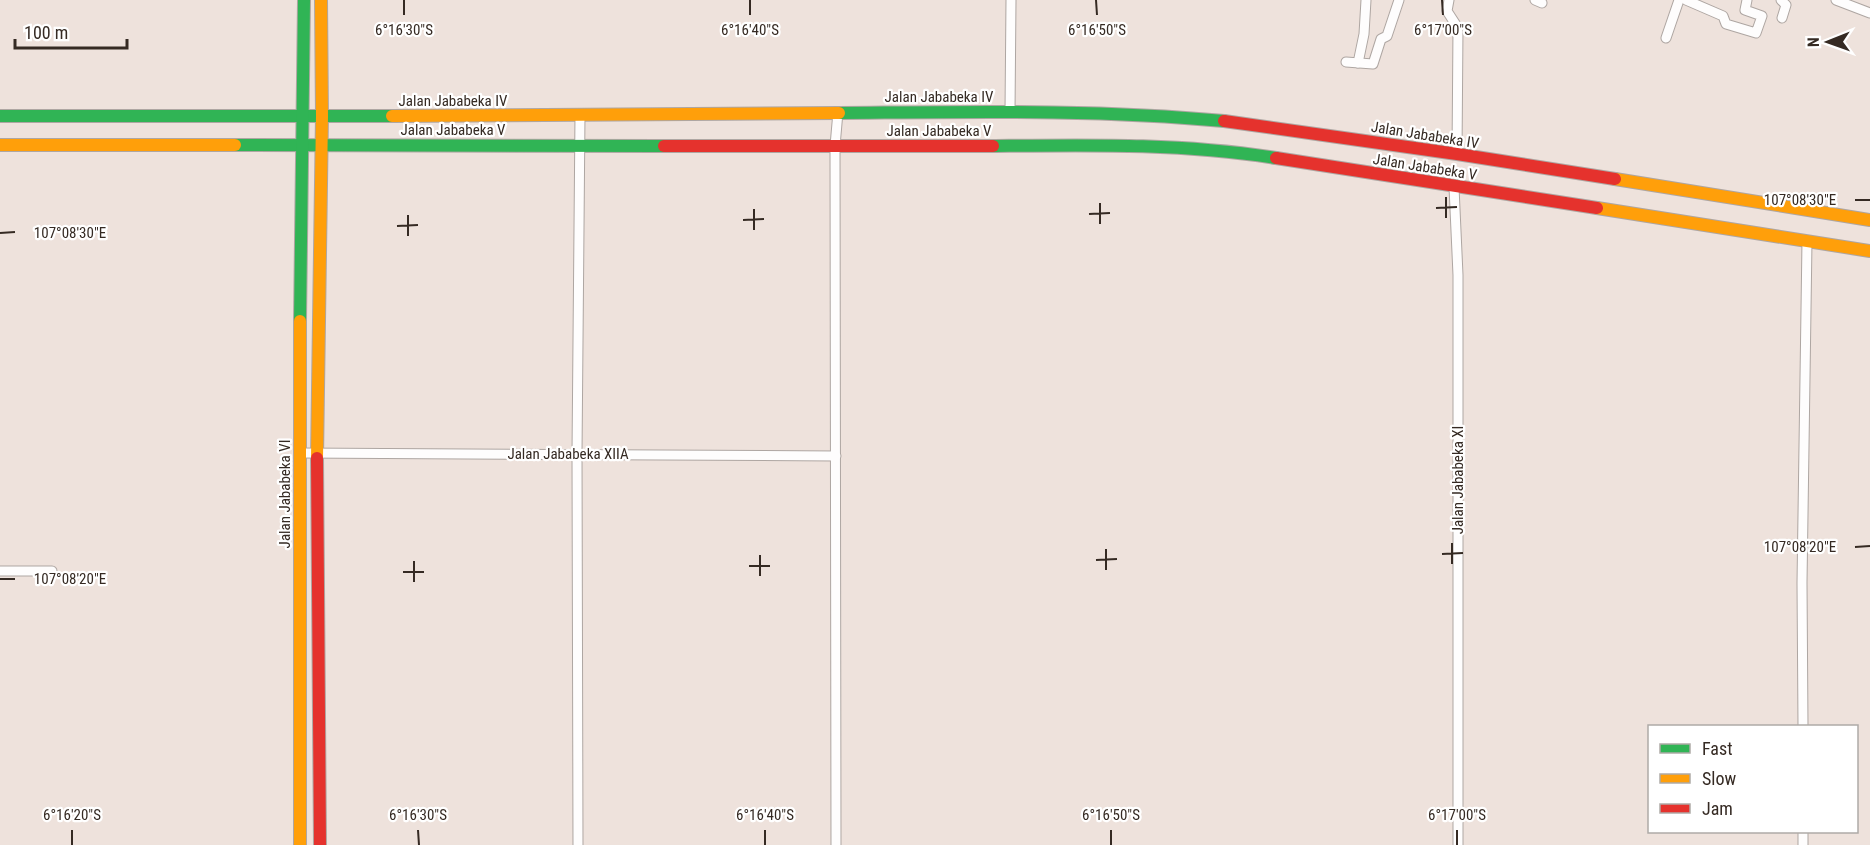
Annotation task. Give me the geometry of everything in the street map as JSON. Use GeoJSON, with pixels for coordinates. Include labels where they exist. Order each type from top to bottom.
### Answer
{"type":"FeatureCollection","features":[{"type":"Feature","properties":{"kind":"street","name":"Jalan Jababeka VI"},"geometry":{"type":"LineString","coordinates":[[300,845],[300,453],[304,0]]}},
{"type":"Feature","properties":{"kind":"street"},"geometry":{"type":"LineString","coordinates":[[320,845],[317,453],[322,116],[321,0]]}},
{"type":"Feature","properties":{"kind":"street"},"geometry":{"type":"LineString","coordinates":[[1010,112],[1011,0]]}},
{"type":"Feature","properties":{"kind":"street"},"geometry":{"type":"LineString","coordinates":[[1358,63],[1363,41],[1366,0]]}},
{"type":"Feature","properties":{"kind":"street"},"geometry":{"type":"LineString","coordinates":[[1346,62],[1373,64],[1381,39],[1387,36],[1391,27],[1399,0]]}},
{"type":"Feature","properties":{"kind":"street"},"geometry":{"type":"LineString","coordinates":[[1449,0],[1447,11],[1458,28],[1456,154]]}},
{"type":"Feature","properties":{"kind":"street"},"geometry":{"type":"LineString","coordinates":[[1666,38],[1679,0]]}},
{"type":"Feature","properties":{"kind":"street"},"geometry":{"type":"LineString","coordinates":[[1686,0],[1724,16],[1726,24],[1756,33],[1762,16],[1745,10],[1747,0]]}},
{"type":"Feature","properties":{"kind":"street"},"geometry":{"type":"LineString","coordinates":[[1780,0],[1786,5],[1782,18]]}},
{"type":"Feature","properties":{"kind":"street"},"geometry":{"type":"LineString","coordinates":[[1840,1],[1870,13]]}},
{"type":"Feature","properties":{"kind":"street"},"geometry":{"type":"LineString","coordinates":[[836,845],[835,146],[838,112]]}},
{"type":"Feature","properties":{"kind":"street","name":"Jalan Jababeka IV"},"geometry":{"type":"LineString","coordinates":[[0,116],[1010,112],[1202,118],[1456,154],[1870,220]]}},
{"type":"Feature","properties":{"kind":"street"},"geometry":{"type":"LineString","coordinates":[[578,845],[580,115]]}},
{"type":"Feature","properties":{"kind":"street","name":"Jalan Jababeka V"},"geometry":{"type":"LineString","coordinates":[[0,145],[1130,145],[1172,147],[1264,156],[1870,251]]}},
{"type":"Feature","properties":{"kind":"street","name":"Jalan Jababeka XI"},"geometry":{"type":"LineString","coordinates":[[1454,187],[1458,274],[1458,845]]}},
{"type":"Feature","properties":{"kind":"street"},"geometry":{"type":"LineString","coordinates":[[1803,725],[1802,583],[1807,241]]}},
{"type":"Feature","properties":{"kind":"street","name":"Jalan Jababeka XIIA"},"geometry":{"type":"LineString","coordinates":[[300,453],[836,456]]}},
{"type":"Feature","properties":{"kind":"street"},"geometry":{"type":"LineString","coordinates":[[0,571],[52,571]]}},
{"type":"Feature","properties":{"kind":"shaded area"},"geometry":{"type":"Polygon","coordinates":[[[0,0],[1870,0],[1870,845],[0,845],[0,0]]]}},
{"type":"Feature","properties":{"kind":"traffic: fast"},"geometry":{"type":"LineString","coordinates":[[300,321],[304,0]]}},
{"type":"Feature","properties":{"kind":"traffic: fast"},"geometry":{"type":"LineString","coordinates":[[839,113],[1080,113],[1224,121]]}},
{"type":"Feature","properties":{"kind":"traffic: fast"},"geometry":{"type":"LineString","coordinates":[[0,116],[392,116]]}},
{"type":"Feature","properties":{"kind":"traffic: fast"},"geometry":{"type":"LineString","coordinates":[[235,145],[664,146]]}},
{"type":"Feature","properties":{"kind":"traffic: fast"},"geometry":{"type":"LineString","coordinates":[[993,146],[1170,147],[1276,158]]}},
{"type":"Feature","properties":{"kind":"traffic: slow"},"geometry":{"type":"LineString","coordinates":[[317,458],[322,116],[321,0]]}},
{"type":"Feature","properties":{"kind":"traffic: slow"},"geometry":{"type":"LineString","coordinates":[[392,116],[839,113]]}},
{"type":"Feature","properties":{"kind":"traffic: slow"},"geometry":{"type":"LineString","coordinates":[[0,145],[235,145]]}},
{"type":"Feature","properties":{"kind":"traffic: slow"},"geometry":{"type":"LineString","coordinates":[[1615,179],[1870,220]]}},
{"type":"Feature","properties":{"kind":"traffic: slow"},"geometry":{"type":"LineString","coordinates":[[1597,208],[1870,251]]}},
{"type":"Feature","properties":{"kind":"traffic: slow"},"geometry":{"type":"LineString","coordinates":[[300,321],[300,845]]}},
{"type":"Feature","properties":{"kind":"traffic: jam"},"geometry":{"type":"LineString","coordinates":[[1224,121],[1615,179]]}},
{"type":"Feature","properties":{"kind":"traffic: jam"},"geometry":{"type":"LineString","coordinates":[[664,146],[993,146]]}},
{"type":"Feature","properties":{"kind":"traffic: jam"},"geometry":{"type":"LineString","coordinates":[[1276,158],[1597,208]]}},
{"type":"Feature","properties":{"kind":"traffic: jam"},"geometry":{"type":"LineString","coordinates":[[317,458],[320,845]]}}]}
